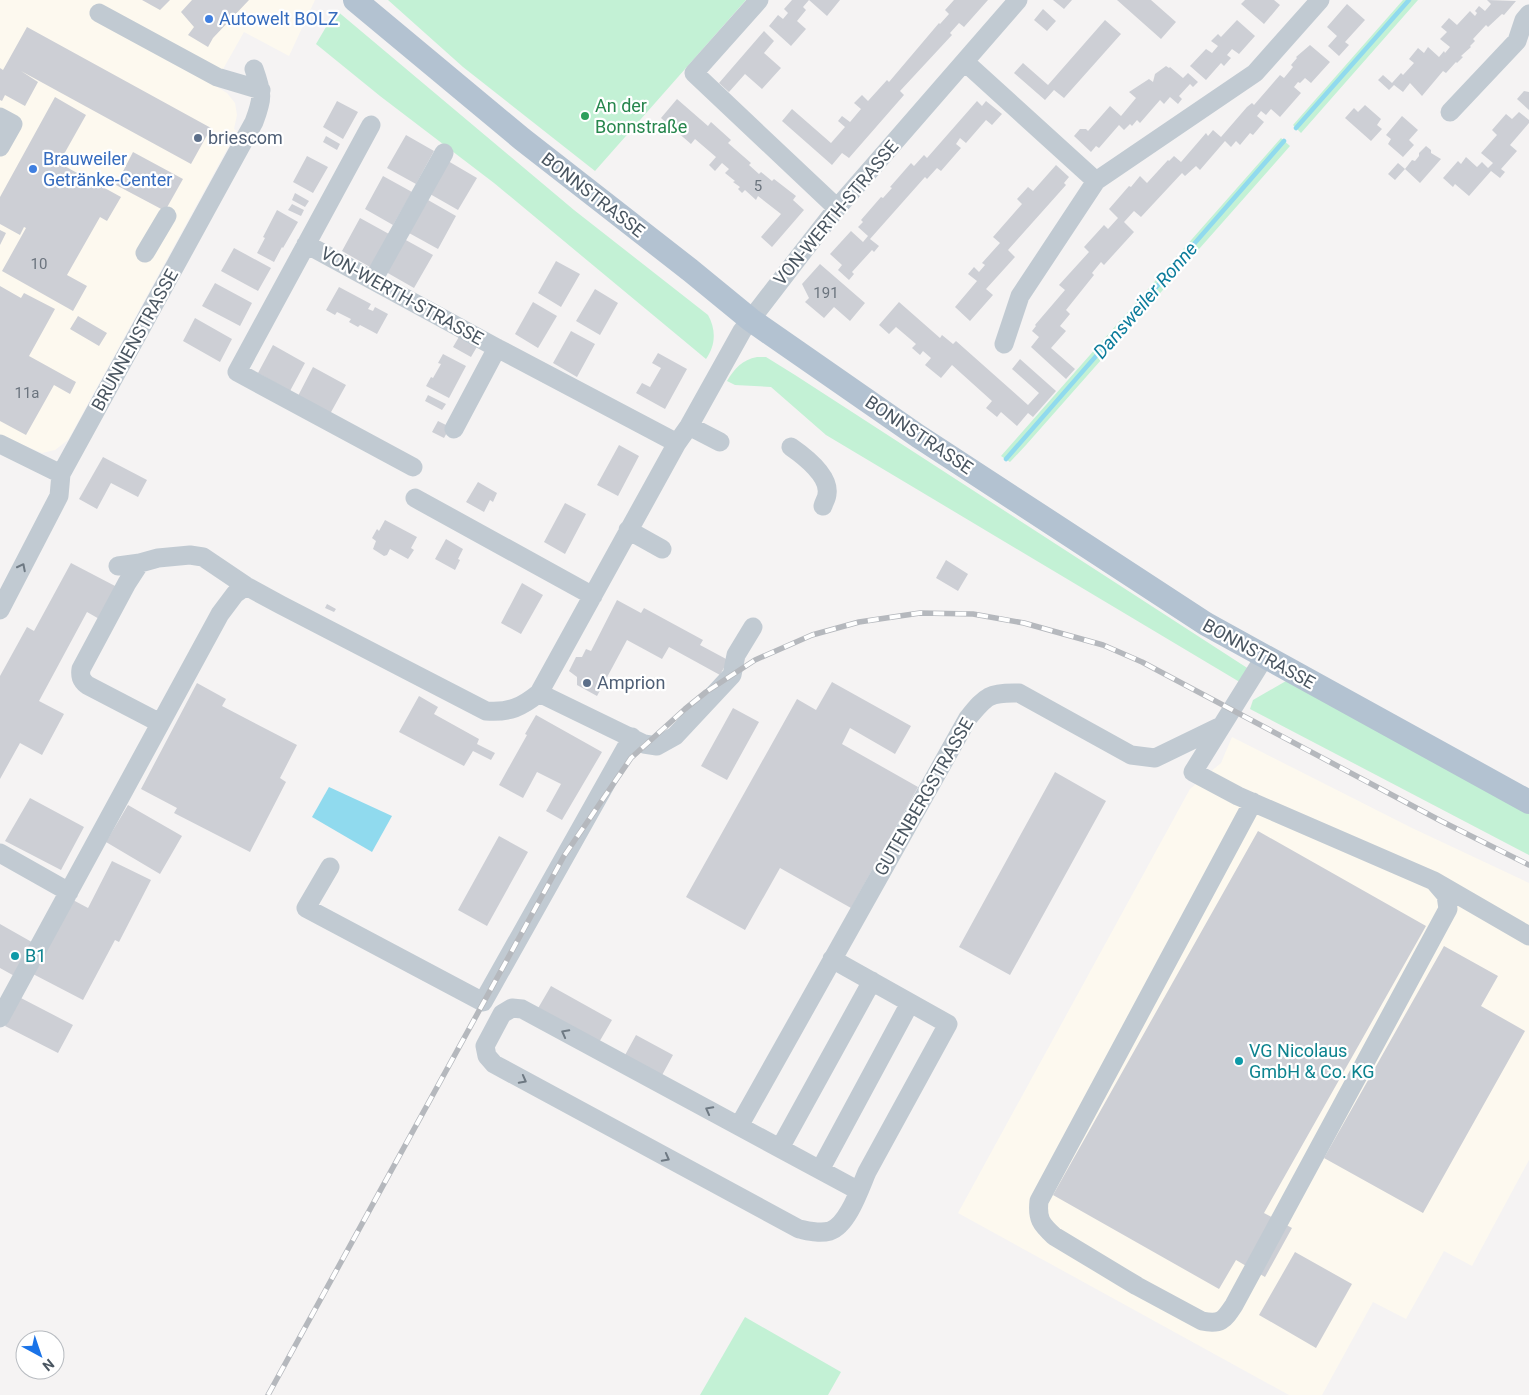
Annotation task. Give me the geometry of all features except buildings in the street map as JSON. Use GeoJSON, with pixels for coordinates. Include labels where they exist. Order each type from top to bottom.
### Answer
{"type":"FeatureCollection","features":[{"type":"Feature","properties":{"kind":"main road","name":"BONNSTRASSE"},"geometry":{"type":"LineString","coordinates":[[355,0],[522,139],[751,320],[918,436],[1206,624],[1264,658],[1529,802]]}},
{"type":"Feature","properties":{"kind":"street"},"geometry":{"type":"LineString","coordinates":[[759,0],[694,73],[837,208]]}},
{"type":"Feature","properties":{"kind":"street","name":"VON-WERTH-STRASSE"},"geometry":{"type":"LineString","coordinates":[[539,693],[628,530],[738,338],[804,248],[837,208],[1018,0]]}},
{"type":"Feature","properties":{"kind":"street"},"geometry":{"type":"LineString","coordinates":[[1004,344],[1020,296],[1096,181],[1255,73],[1320,0]]}},
{"type":"Feature","properties":{"kind":"street"},"geometry":{"type":"LineString","coordinates":[[99,13],[217,77],[261,90]]}},
{"type":"Feature","properties":{"kind":"street"},"geometry":{"type":"LineString","coordinates":[[1450,112],[1517,41],[1524,20],[1529,14]]}},
{"type":"Feature","properties":{"kind":"street"},"geometry":{"type":"LineString","coordinates":[[965,62],[1096,181]]}},
{"type":"Feature","properties":{"kind":"street","name":"BRUNNENSTRASSE"},"geometry":{"type":"LineString","coordinates":[[0,610],[59,496],[61,474],[254,122],[261,104],[261,90],[254,69]]}},
{"type":"Feature","properties":{"kind":"street"},"geometry":{"type":"LineString","coordinates":[[0,117],[13,124],[0,147]]}},
{"type":"Feature","properties":{"kind":"street","name":"VON-WERTH-STRASSE"},"geometry":{"type":"LineString","coordinates":[[371,125],[237,372],[413,467]]}},
{"type":"Feature","properties":{"kind":"street"},"geometry":{"type":"LineString","coordinates":[[373,280],[444,153]]}},
{"type":"Feature","properties":{"kind":"street"},"geometry":{"type":"LineString","coordinates":[[146,253],[167,216]]}},
{"type":"Feature","properties":{"kind":"street","name":"VON-WERTH-STRASSE"},"geometry":{"type":"LineString","coordinates":[[306,244],[677,443]]}},
{"type":"Feature","properties":{"kind":"street","name":"VON-WERTH-STRASSE"},"geometry":{"type":"LineString","coordinates":[[454,429],[497,348]]}},
{"type":"Feature","properties":{"kind":"street"},"geometry":{"type":"LineString","coordinates":[[689,426],[720,442]]}},
{"type":"Feature","properties":{"kind":"street"},"geometry":{"type":"LineString","coordinates":[[0,444],[61,474]]}},
{"type":"Feature","properties":{"kind":"street"},"geometry":{"type":"LineString","coordinates":[[791,447],[805,456],[826,483],[827,493],[823,506]]}},
{"type":"Feature","properties":{"kind":"street"},"geometry":{"type":"LineString","coordinates":[[415,498],[593,596]]}},
{"type":"Feature","properties":{"kind":"street"},"geometry":{"type":"LineString","coordinates":[[628,530],[662,549]]}},
{"type":"Feature","properties":{"kind":"street"},"geometry":{"type":"LineString","coordinates":[[118,566],[190,554],[203,558],[246,586],[486,712],[510,710],[524,705],[539,693],[644,744],[657,746],[675,736],[732,675],[736,655],[753,627]]}},
{"type":"Feature","properties":{"kind":"street"},"geometry":{"type":"LineString","coordinates":[[140,563],[102,629],[81,669],[80,675],[82,681],[87,685],[160,723]]}},
{"type":"Feature","properties":{"kind":"street"},"geometry":{"type":"LineString","coordinates":[[0,1018],[226,604],[246,586]]}},
{"type":"Feature","properties":{"kind":"street"},"geometry":{"type":"LineString","coordinates":[[1264,658],[1193,772],[1238,796],[1434,881],[1529,936]]}},
{"type":"Feature","properties":{"kind":"street","name":"GUTENBERGSTRASSE"},"geometry":{"type":"LineString","coordinates":[[739,1126],[968,718],[984,699],[1001,692],[1019,693],[1131,755],[1144,758],[1155,758],[1222,726]]}},
{"type":"Feature","properties":{"kind":"street"},"geometry":{"type":"LineString","coordinates":[[330,867],[306,908],[484,1002],[632,737]]}},
{"type":"Feature","properties":{"kind":"street"},"geometry":{"type":"LineString","coordinates":[[1253,802],[1083,1117],[1039,1200],[1038,1206],[1042,1225],[1054,1236],[1137,1286],[1202,1321],[1214,1324],[1224,1319],[1234,1306],[1448,909],[1446,894],[1434,881]]}},
{"type":"Feature","properties":{"kind":"street"},"geometry":{"type":"LineString","coordinates":[[0,853],[69,892]]}},
{"type":"Feature","properties":{"kind":"street"},"geometry":{"type":"LineString","coordinates":[[832,959],[948,1024],[867,1172],[859,1191],[843,1223],[831,1230],[815,1233],[799,1229],[494,1064],[487,1056],[485,1046],[502,1014],[512,1008],[522,1009],[859,1191]]}},
{"type":"Feature","properties":{"kind":"street"},"geometry":{"type":"LineString","coordinates":[[780,1148],[872,982]]}},
{"type":"Feature","properties":{"kind":"street"},"geometry":{"type":"LineString","coordinates":[[820,1170],[910,1003]]}},
{"type":"Feature","properties":{"kind":"shaded area"},"geometry":{"type":"Polygon","coordinates":[[[0,0],[315,0],[289,56],[244,32],[214,85],[227,93],[235,103],[237,115],[234,129],[237,131],[68,440],[55,450],[42,453],[0,435],[0,0]]]}},
{"type":"Feature","properties":{"kind":"shaded area"},"geometry":{"type":"Polygon","coordinates":[[[1232,737],[1412,828],[1529,883],[1529,1160],[1472,1266],[1444,1251],[1406,1319],[1373,1302],[1322,1395],[1289,1395],[958,1213],[1190,789],[1221,763],[1232,737]]]}},
{"type":"Feature","properties":{"kind":"green space","name":"An der Bonnstraße"},"geometry":{"type":"Polygon","coordinates":[[[388,0],[746,0],[595,171],[463,67],[388,0]]]}},
{"type":"Feature","properties":{"kind":"green space"},"geometry":{"type":"Polygon","coordinates":[[[1403,0],[1418,0],[1301,133],[1293,125],[1403,0]]]}},
{"type":"Feature","properties":{"kind":"green space"},"geometry":{"type":"Polygon","coordinates":[[[336,10],[574,210],[708,315],[714,331],[714,337],[712,348],[706,359],[494,183],[380,96],[316,44],[336,10]]]}},
{"type":"Feature","properties":{"kind":"green space"},"geometry":{"type":"Polygon","coordinates":[[[1281,138],[1290,146],[1026,445],[1010,462],[1001,456],[1281,138]]]}},
{"type":"Feature","properties":{"kind":"green space"},"geometry":{"type":"Polygon","coordinates":[[[757,357],[766,357],[795,375],[1255,673],[1248,687],[826,435],[771,387],[735,385],[727,381],[739,365],[757,357]]]}},
{"type":"Feature","properties":{"kind":"green space"},"geometry":{"type":"Polygon","coordinates":[[[1286,681],[1529,813],[1529,855],[1250,709],[1253,700],[1286,681]]]}},
{"type":"Feature","properties":{"kind":"green space"},"geometry":{"type":"Polygon","coordinates":[[[745,1317],[841,1372],[828,1395],[700,1395],[745,1317]]]}},
{"type":"Feature","properties":{"kind":"water"},"geometry":{"type":"Polygon","coordinates":[[[329,787],[392,816],[372,852],[312,817],[329,787]]]}},
{"type":"Feature","properties":{"kind":"waterway","name":"Dansweiler Ronne"},"geometry":{"type":"LineString","coordinates":[[1296,128],[1409,0]]}},
{"type":"Feature","properties":{"kind":"waterway","name":"Dansweiler Ronne"},"geometry":{"type":"LineString","coordinates":[[1006,459],[1284,141]]}},
{"type":"Feature","properties":{"kind":"railway"},"geometry":{"type":"LineString","coordinates":[[268,1395],[564,856],[631,758],[706,692],[755,660],[812,635],[859,622],[920,613],[973,614],[1024,623],[1103,645],[1142,662],[1441,821],[1529,865]]}},
{"type":"Feature","properties":{"kind":"place","name":"Autowelt BOLZ"},"geometry":{"type":"Point","coordinates":[209,19]}},
{"type":"Feature","properties":{"kind":"place","name":"An der Bonnstraße"},"geometry":{"type":"Point","coordinates":[585,116]}},
{"type":"Feature","properties":{"kind":"place","name":"briescom"},"geometry":{"type":"Point","coordinates":[198,138]}},
{"type":"Feature","properties":{"kind":"place","name":"Brauweiler Getränke-Center"},"geometry":{"type":"Point","coordinates":[33,169]}},
{"type":"Feature","properties":{"kind":"place","name":"Amprion"},"geometry":{"type":"Point","coordinates":[587,683]}},
{"type":"Feature","properties":{"kind":"place","name":"B1"},"geometry":{"type":"Point","coordinates":[15,956]}},
{"type":"Feature","properties":{"kind":"place","name":"VG Nicolaus GmbH & Co. KG"},"geometry":{"type":"Point","coordinates":[1239,1061]}}]}
